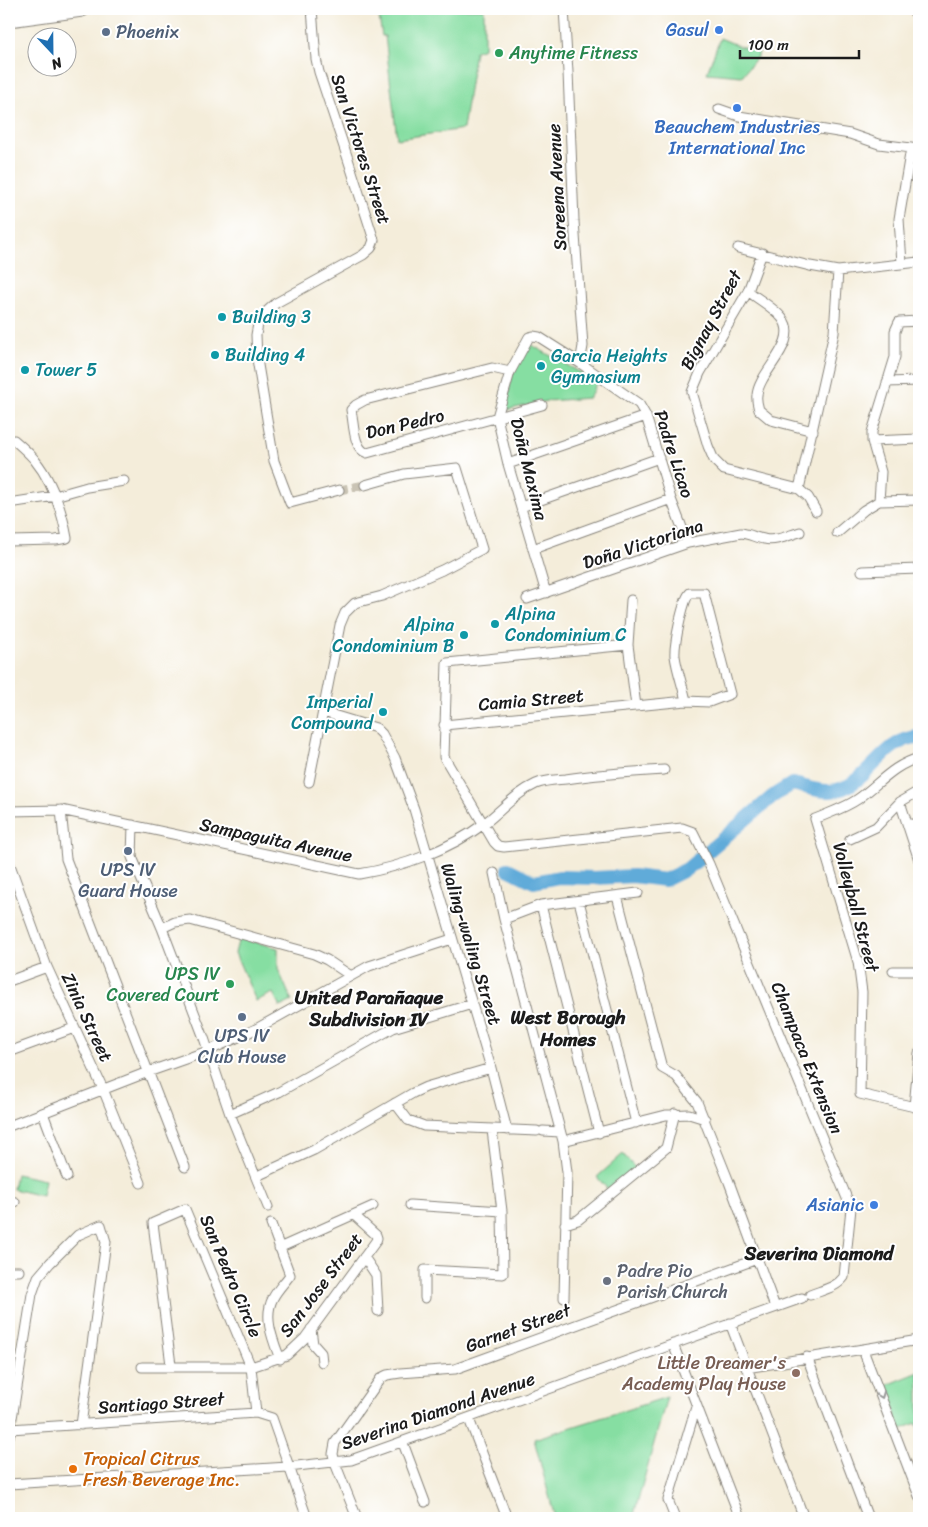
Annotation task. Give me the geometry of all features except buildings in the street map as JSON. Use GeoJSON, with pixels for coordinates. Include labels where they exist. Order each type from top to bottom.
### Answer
{"type":"FeatureCollection","features":[{"type":"Feature","properties":{"kind":"main road"},"geometry":{"type":"LineString","coordinates":[[9,19],[82,9]]}},
{"type":"Feature","properties":{"kind":"street","name":"San Victores Street"},"geometry":{"type":"LineString","coordinates":[[312,9],[316,59],[319,72],[374,240],[371,248],[363,255],[276,303],[266,312],[258,324],[256,335],[257,360],[274,461],[290,503],[339,490]]}},
{"type":"Feature","properties":{"kind":"street","name":"Soreena Avenue"},"geometry":{"type":"LineString","coordinates":[[564,9],[569,82],[574,221],[583,346],[580,362]]}},
{"type":"Feature","properties":{"kind":"street"},"geometry":{"type":"LineString","coordinates":[[719,109],[739,116],[850,134],[880,144],[915,148],[899,219],[902,263]]}},
{"type":"Feature","properties":{"kind":"street"},"geometry":{"type":"LineString","coordinates":[[738,248],[838,271],[919,262]]}},
{"type":"Feature","properties":{"kind":"street","name":"Bignay Street"},"geometry":{"type":"LineString","coordinates":[[762,253],[748,291],[700,373],[692,392],[708,446],[714,460],[724,470],[799,489]]}},
{"type":"Feature","properties":{"kind":"street"},"geometry":{"type":"LineString","coordinates":[[816,511],[808,496],[799,489],[834,333],[838,271]]}},
{"type":"Feature","properties":{"kind":"street"},"geometry":{"type":"LineString","coordinates":[[748,291],[783,320],[787,330],[787,339],[759,385],[756,396],[759,410],[771,420],[813,431]]}},
{"type":"Feature","properties":{"kind":"street"},"geometry":{"type":"LineString","coordinates":[[879,501],[881,472],[872,441],[872,432],[895,357],[895,331],[899,322],[919,321]]}},
{"type":"Feature","properties":{"kind":"street","name":"Doña Maxima"},"geometry":{"type":"LineString","coordinates":[[539,338],[529,337],[510,372],[497,417],[508,464],[546,593]]}},
{"type":"Feature","properties":{"kind":"street","name":"Padre Licao"},"geometry":{"type":"LineString","coordinates":[[539,338],[580,362],[639,404],[646,416],[671,499],[688,543]]}},
{"type":"Feature","properties":{"kind":"street","name":"Don Pedro"},"geometry":{"type":"LineString","coordinates":[[510,372],[492,368],[365,400],[351,410],[358,446],[363,452],[367,453],[542,405]]}},
{"type":"Feature","properties":{"kind":"street"},"geometry":{"type":"LineString","coordinates":[[887,382],[919,381]]}},
{"type":"Feature","properties":{"kind":"street"},"geometry":{"type":"LineString","coordinates":[[508,464],[646,416]]}},
{"type":"Feature","properties":{"kind":"street"},"geometry":{"type":"LineString","coordinates":[[872,441],[919,439]]}},
{"type":"Feature","properties":{"kind":"street"},"geometry":{"type":"LineString","coordinates":[[9,541],[66,538],[64,522],[55,496],[34,458],[14,440]]}},
{"type":"Feature","properties":{"kind":"street"},"geometry":{"type":"LineString","coordinates":[[521,507],[658,458]]}},
{"type":"Feature","properties":{"kind":"street"},"geometry":{"type":"LineString","coordinates":[[309,782],[340,625],[345,613],[355,603],[382,596],[442,570],[482,549],[456,468],[404,474],[365,485]]}},
{"type":"Feature","properties":{"kind":"street"},"geometry":{"type":"LineString","coordinates":[[9,503],[55,496],[87,487],[124,481]]}},
{"type":"Feature","properties":{"kind":"street"},"geometry":{"type":"LineString","coordinates":[[533,548],[671,499]]}},
{"type":"Feature","properties":{"kind":"street"},"geometry":{"type":"LineString","coordinates":[[836,533],[864,510],[879,501],[919,500]]}},
{"type":"Feature","properties":{"kind":"street","name":"Doña Victoriana"},"geometry":{"type":"LineString","coordinates":[[527,599],[688,543],[741,533],[775,540],[800,532]]}},
{"type":"Feature","properties":{"kind":"street"},"geometry":{"type":"LineString","coordinates":[[862,571],[919,569]]}},
{"type":"Feature","properties":{"kind":"street","name":"Camia Street"},"geometry":{"type":"LineString","coordinates":[[444,725],[686,701],[709,702],[730,694],[704,593],[690,592],[686,596],[675,654],[686,701]]}},
{"type":"Feature","properties":{"kind":"street"},"geometry":{"type":"LineString","coordinates":[[631,600],[628,646],[636,706]]}},
{"type":"Feature","properties":{"kind":"street"},"geometry":{"type":"LineString","coordinates":[[484,824],[444,757],[447,663],[628,646]]}},
{"type":"Feature","properties":{"kind":"street","name":"Waling-waling Street"},"geometry":{"type":"LineString","coordinates":[[323,712],[376,728],[382,734],[395,758],[409,794],[491,1068],[507,1130]]}},
{"type":"Feature","properties":{"kind":"street","name":"Volleyball Street"},"geometry":{"type":"LineString","coordinates":[[916,1108],[860,1094],[862,992],[858,962],[815,819],[852,803],[876,785],[889,772],[908,761],[919,758]]}},
{"type":"Feature","properties":{"kind":"street","name":"Sampaguita Avenue"},"geometry":{"type":"LineString","coordinates":[[9,811],[61,810],[359,874],[396,866],[458,840],[484,824],[526,789],[538,783],[597,774],[664,770]]}},
{"type":"Feature","properties":{"kind":"street"},"geometry":{"type":"LineString","coordinates":[[850,839],[876,827],[900,802],[919,791]]}},
{"type":"Feature","properties":{"kind":"street"},"geometry":{"type":"LineString","coordinates":[[900,802],[919,860]]}},
{"type":"Feature","properties":{"kind":"street"},"geometry":{"type":"LineString","coordinates":[[61,810],[66,859],[185,1167]]}},
{"type":"Feature","properties":{"kind":"street"},"geometry":{"type":"LineString","coordinates":[[908,825],[919,823]]}},
{"type":"Feature","properties":{"kind":"street","name":"Champaca Extension"},"geometry":{"type":"LineString","coordinates":[[484,824],[494,842],[498,846],[504,847],[682,828],[693,832],[709,864],[851,1208],[844,1277],[833,1286],[806,1296]]}},
{"type":"Feature","properties":{"kind":"street"},"geometry":{"type":"LineString","coordinates":[[133,825],[132,857],[162,928],[230,1114],[257,1176],[268,1207]]}},
{"type":"Feature","properties":{"kind":"street","name":"Zinia Street"},"geometry":{"type":"LineString","coordinates":[[9,862],[47,967],[103,1089],[141,1183]]}},
{"type":"Feature","properties":{"kind":"street"},"geometry":{"type":"LineString","coordinates":[[494,873],[504,919],[563,1142],[567,1172],[564,1298]]}},
{"type":"Feature","properties":{"kind":"street"},"geometry":{"type":"LineString","coordinates":[[504,919],[541,905],[638,893]]}},
{"type":"Feature","properties":{"kind":"street"},"geometry":{"type":"LineString","coordinates":[[617,896],[662,1068],[676,1076],[697,1102],[705,1118],[775,1307]]}},
{"type":"Feature","properties":{"kind":"street"},"geometry":{"type":"LineString","coordinates":[[579,900],[636,1123]]}},
{"type":"Feature","properties":{"kind":"street"},"geometry":{"type":"LineString","coordinates":[[541,905],[598,1133]]}},
{"type":"Feature","properties":{"kind":"street"},"geometry":{"type":"LineString","coordinates":[[162,928],[175,922],[190,920],[314,954],[327,960],[350,976]]}},
{"type":"Feature","properties":{"kind":"street"},"geometry":{"type":"LineString","coordinates":[[11,1126],[103,1089],[208,1051],[256,1029],[350,976],[386,960],[452,939]]}},
{"type":"Feature","properties":{"kind":"street"},"geometry":{"type":"LineString","coordinates":[[9,981],[47,967]]}},
{"type":"Feature","properties":{"kind":"street"},"geometry":{"type":"LineString","coordinates":[[893,971],[919,970]]}},
{"type":"Feature","properties":{"kind":"street"},"geometry":{"type":"LineString","coordinates":[[230,1114],[279,1092],[394,1028],[472,1004]]}},
{"type":"Feature","properties":{"kind":"street"},"geometry":{"type":"LineString","coordinates":[[9,1052],[74,1028]]}},
{"type":"Feature","properties":{"kind":"street"},"geometry":{"type":"LineString","coordinates":[[916,1108],[919,1053]]}},
{"type":"Feature","properties":{"kind":"street"},"geometry":{"type":"LineString","coordinates":[[257,1176],[314,1150],[426,1087],[491,1068]]}},
{"type":"Feature","properties":{"kind":"street"},"geometry":{"type":"LineString","coordinates":[[395,1103],[408,1120],[424,1126],[560,1132]]}},
{"type":"Feature","properties":{"kind":"street"},"geometry":{"type":"LineString","coordinates":[[43,1113],[67,1177]]}},
{"type":"Feature","properties":{"kind":"street"},"geometry":{"type":"LineString","coordinates":[[563,1142],[675,1113],[705,1118]]}},
{"type":"Feature","properties":{"kind":"street"},"geometry":{"type":"LineString","coordinates":[[565,1224],[578,1220],[666,1148],[675,1113]]}},
{"type":"Feature","properties":{"kind":"street"},"geometry":{"type":"LineString","coordinates":[[425,1298],[425,1270],[503,1274],[502,1211],[492,1130]]}},
{"type":"Feature","properties":{"kind":"street"},"geometry":{"type":"LineString","coordinates":[[410,1205],[502,1211]]}},
{"type":"Feature","properties":{"kind":"street"},"geometry":{"type":"LineString","coordinates":[[279,1248],[373,1206]]}},
{"type":"Feature","properties":{"kind":"street","name":"San Pedro Circle"},"geometry":{"type":"LineString","coordinates":[[171,1366],[153,1222],[185,1209],[251,1367],[256,1413]]}},
{"type":"Feature","properties":{"kind":"street","name":"San Jose Street"},"geometry":{"type":"LineString","coordinates":[[142,1367],[251,1367],[287,1356],[311,1329],[377,1238],[354,1215]]}},
{"type":"Feature","properties":{"kind":"street"},"geometry":{"type":"LineString","coordinates":[[271,1224],[290,1275],[273,1298],[268,1313],[271,1332],[280,1359]]}},
{"type":"Feature","properties":{"kind":"street"},"geometry":{"type":"LineString","coordinates":[[9,1433],[32,1294],[38,1277],[78,1235],[101,1225],[106,1242],[81,1425]]}},
{"type":"Feature","properties":{"kind":"street"},"geometry":{"type":"LineString","coordinates":[[364,1257],[376,1275],[378,1311]]}},
{"type":"Feature","properties":{"kind":"street","name":"Garnet Street"},"geometry":{"type":"LineString","coordinates":[[335,1463],[333,1454],[335,1443],[383,1377],[400,1373],[455,1369],[757,1259]]}},
{"type":"Feature","properties":{"kind":"street"},"geometry":{"type":"LineString","coordinates":[[9,1271],[19,1270]]}},
{"type":"Feature","properties":{"kind":"street","name":"Severina Diamond Avenue"},"geometry":{"type":"LineString","coordinates":[[9,1484],[288,1467],[335,1463],[367,1456],[806,1296]]}},
{"type":"Feature","properties":{"kind":"street"},"geometry":{"type":"LineString","coordinates":[[730,1323],[804,1518]]}},
{"type":"Feature","properties":{"kind":"street"},"geometry":{"type":"LineString","coordinates":[[311,1329],[313,1344],[321,1353],[322,1362]]}},
{"type":"Feature","properties":{"kind":"street"},"geometry":{"type":"LineString","coordinates":[[746,1368],[919,1340]]}},
{"type":"Feature","properties":{"kind":"street"},"geometry":{"type":"LineString","coordinates":[[673,1344],[740,1518]]}},
{"type":"Feature","properties":{"kind":"street"},"geometry":{"type":"LineString","coordinates":[[863,1350],[916,1480],[919,1496]]}},
{"type":"Feature","properties":{"kind":"street"},"geometry":{"type":"LineString","coordinates":[[807,1357],[868,1518]]}},
{"type":"Feature","properties":{"kind":"street"},"geometry":{"type":"LineString","coordinates":[[675,1518],[668,1500],[696,1407]]}},
{"type":"Feature","properties":{"kind":"street"},"geometry":{"type":"LineString","coordinates":[[256,1413],[272,1418],[306,1518]]}},
{"type":"Feature","properties":{"kind":"street","name":"Santiago Street"},"geometry":{"type":"LineString","coordinates":[[9,1433],[81,1425],[256,1413]]}},
{"type":"Feature","properties":{"kind":"street"},"geometry":{"type":"LineString","coordinates":[[469,1419],[507,1518]]}},
{"type":"Feature","properties":{"kind":"street"},"geometry":{"type":"LineString","coordinates":[[404,1442],[424,1502]]}},
{"type":"Feature","properties":{"kind":"street"},"geometry":{"type":"LineString","coordinates":[[335,1463],[357,1518]]}},
{"type":"Feature","properties":{"kind":"green space"},"geometry":{"type":"Polygon","coordinates":[[[376,9],[484,9],[484,48],[475,51],[463,129],[397,139],[385,36],[382,36],[376,9]]]}},
{"type":"Feature","properties":{"kind":"green space"},"geometry":{"type":"Polygon","coordinates":[[[720,38],[739,46],[759,51],[758,56],[742,76],[707,73],[720,38]]]}},
{"type":"Feature","properties":{"kind":"green space"},"geometry":{"type":"Polygon","coordinates":[[[528,343],[597,382],[589,398],[547,401],[506,410],[512,375],[528,343]]]}},
{"type":"Feature","properties":{"kind":"green space"},"geometry":{"type":"Polygon","coordinates":[[[239,938],[278,948],[278,969],[292,1001],[280,1007],[273,993],[256,1001],[235,953],[239,938]]]}},
{"type":"Feature","properties":{"kind":"green space"},"geometry":{"type":"Polygon","coordinates":[[[623,1154],[636,1169],[610,1192],[597,1177],[623,1154]]]}},
{"type":"Feature","properties":{"kind":"green space"},"geometry":{"type":"Polygon","coordinates":[[[16,1174],[45,1180],[42,1196],[13,1189],[16,1174]]]}},
{"type":"Feature","properties":{"kind":"green space"},"geometry":{"type":"Polygon","coordinates":[[[919,1372],[919,1430],[916,1423],[898,1431],[892,1417],[896,1415],[885,1386],[919,1372]]]}},
{"type":"Feature","properties":{"kind":"green space"},"geometry":{"type":"Polygon","coordinates":[[[667,1397],[633,1518],[555,1518],[534,1439],[667,1397]]]}},
{"type":"Feature","properties":{"kind":"waterway"},"geometry":{"type":"LineString","coordinates":[[508,869],[534,882],[559,877],[633,876],[665,880],[687,869],[773,796],[792,784],[825,791],[843,788],[855,782],[894,746],[906,740],[919,737]]}},
{"type":"Feature","properties":{"kind":"tunnel"},"geometry":{"type":"LineString","coordinates":[[339,490],[365,485]]}},
{"type":"Feature","properties":{"kind":"place","name":"Gasul"},"geometry":{"type":"Point","coordinates":[719,30]}},
{"type":"Feature","properties":{"kind":"place","name":"Phoenix"},"geometry":{"type":"Point","coordinates":[106,32]}},
{"type":"Feature","properties":{"kind":"place","name":"Anytime Fitness"},"geometry":{"type":"Point","coordinates":[499,53]}},
{"type":"Feature","properties":{"kind":"place","name":"Beauchem Industries International Inc"},"geometry":{"type":"Point","coordinates":[737,108]}},
{"type":"Feature","properties":{"kind":"place","name":"Building 3"},"geometry":{"type":"Point","coordinates":[222,317]}},
{"type":"Feature","properties":{"kind":"place","name":"Building 4"},"geometry":{"type":"Point","coordinates":[215,355]}},
{"type":"Feature","properties":{"kind":"place","name":"Garcia Heights Gymnasium"},"geometry":{"type":"Point","coordinates":[541,366]}},
{"type":"Feature","properties":{"kind":"place","name":"Tower 5"},"geometry":{"type":"Point","coordinates":[25,370]}},
{"type":"Feature","properties":{"kind":"place","name":"Alpina Condominium C"},"geometry":{"type":"Point","coordinates":[495,624]}},
{"type":"Feature","properties":{"kind":"place","name":"Alpina Condominium B"},"geometry":{"type":"Point","coordinates":[464,635]}},
{"type":"Feature","properties":{"kind":"place","name":"Imperial Compound"},"geometry":{"type":"Point","coordinates":[383,712]}},
{"type":"Feature","properties":{"kind":"place","name":"UPS IV Guard House"},"geometry":{"type":"Point","coordinates":[128,851]}},
{"type":"Feature","properties":{"kind":"place","name":"UPS IV Covered Court"},"geometry":{"type":"Point","coordinates":[230,984]}},
{"type":"Feature","properties":{"kind":"place","name":"UPS IV Club House"},"geometry":{"type":"Point","coordinates":[242,1017]}},
{"type":"Feature","properties":{"kind":"place","name":"Asianic"},"geometry":{"type":"Point","coordinates":[874,1205]}},
{"type":"Feature","properties":{"kind":"place","name":"Padre Pio Parish Church"},"geometry":{"type":"Point","coordinates":[607,1281]}},
{"type":"Feature","properties":{"kind":"place","name":"Little Dreamer's Academy Play House"},"geometry":{"type":"Point","coordinates":[796,1373]}},
{"type":"Feature","properties":{"kind":"place","name":"Tropical Citrus Fresh Beverage Inc."},"geometry":{"type":"Point","coordinates":[73,1469]}},
{"type":"Feature","properties":{"kind":"district","name":"United Parañaque Subdivision IV"},"geometry":{"type":"Point","coordinates":[369,1008]}},
{"type":"Feature","properties":{"kind":"district","name":"West Borough Homes"},"geometry":{"type":"Point","coordinates":[568,1028]}},
{"type":"Feature","properties":{"kind":"district","name":"Severina Diamond"},"geometry":{"type":"Point","coordinates":[819,1253]}}]}
